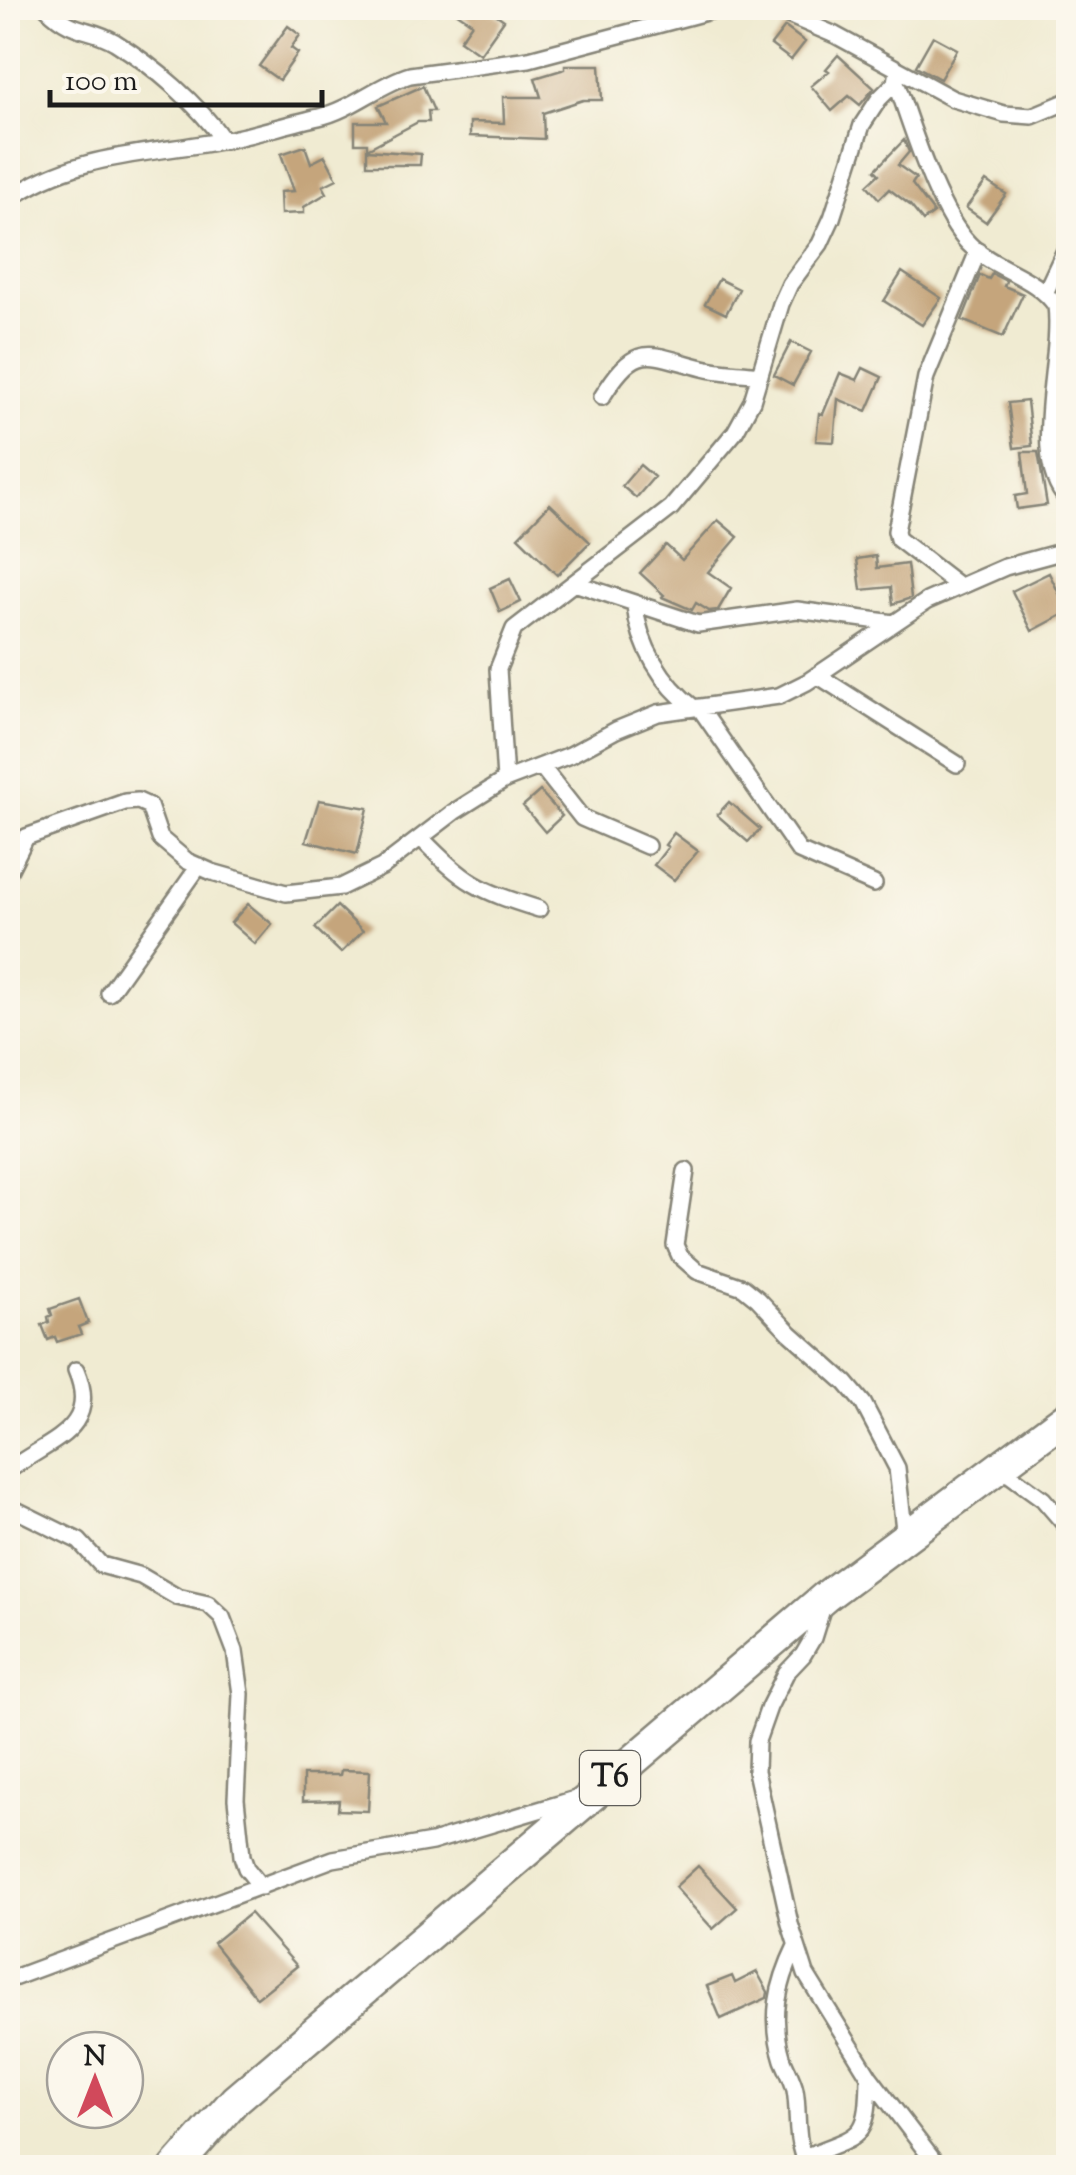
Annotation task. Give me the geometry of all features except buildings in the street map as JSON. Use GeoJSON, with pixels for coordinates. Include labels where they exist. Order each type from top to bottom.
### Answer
{"type":"FeatureCollection","features":[{"type":"Feature","properties":{"kind":"highway","name":"T6"},"geometry":{"type":"LineString","coordinates":[[175,2168],[236,2100],[825,1597],[1068,1416]]}},
{"type":"Feature","properties":{"kind":"street"},"geometry":{"type":"LineString","coordinates":[[47,8],[63,23],[112,40],[200,108],[224,141]]}},
{"type":"Feature","properties":{"kind":"street"},"geometry":{"type":"LineString","coordinates":[[631,8],[680,19]]}},
{"type":"Feature","properties":{"kind":"street"},"geometry":{"type":"LineString","coordinates":[[8,200],[79,164],[122,154],[224,141],[325,116],[410,75],[529,59],[720,8]]}},
{"type":"Feature","properties":{"kind":"street"},"geometry":{"type":"LineString","coordinates":[[772,8],[835,35],[897,77],[952,100],[1004,114],[1032,116],[1068,102]]}},
{"type":"Feature","properties":{"kind":"street"},"geometry":{"type":"LineString","coordinates":[[897,77],[949,213],[968,243],[990,262],[1046,291],[1056,306],[1049,440],[1058,490],[1068,500]]}},
{"type":"Feature","properties":{"kind":"street"},"geometry":{"type":"LineString","coordinates":[[504,780],[498,669],[514,629],[671,508],[735,432],[752,401],[780,304],[820,244],[832,218],[862,125],[897,77]]}},
{"type":"Feature","properties":{"kind":"street"},"geometry":{"type":"LineString","coordinates":[[1046,291],[1068,244]]}},
{"type":"Feature","properties":{"kind":"street"},"geometry":{"type":"LineString","coordinates":[[958,586],[898,539],[896,531],[926,377],[978,252]]}},
{"type":"Feature","properties":{"kind":"street"},"geometry":{"type":"LineString","coordinates":[[602,397],[620,369],[650,354],[670,356],[711,370],[760,375]]}},
{"type":"Feature","properties":{"kind":"street"},"geometry":{"type":"LineString","coordinates":[[1049,440],[1068,446]]}},
{"type":"Feature","properties":{"kind":"street"},"geometry":{"type":"LineString","coordinates":[[8,873],[26,837],[124,802],[138,801],[154,814],[160,838],[175,853],[199,866],[286,893],[341,888],[364,877],[504,780],[570,755],[658,713],[779,696],[958,586],[1005,567],[1068,550]]}},
{"type":"Feature","properties":{"kind":"street"},"geometry":{"type":"LineString","coordinates":[[574,583],[698,624],[797,610],[894,623]]}},
{"type":"Feature","properties":{"kind":"street"},"geometry":{"type":"LineString","coordinates":[[635,606],[637,626],[661,673],[676,694],[696,708],[800,852],[874,884]]}},
{"type":"Feature","properties":{"kind":"street"},"geometry":{"type":"LineString","coordinates":[[817,675],[957,764]]}},
{"type":"Feature","properties":{"kind":"street"},"geometry":{"type":"LineString","coordinates":[[541,766],[582,818],[647,846]]}},
{"type":"Feature","properties":{"kind":"street"},"geometry":{"type":"LineString","coordinates":[[421,838],[467,882],[539,908]]}},
{"type":"Feature","properties":{"kind":"street"},"geometry":{"type":"LineString","coordinates":[[109,993],[199,866]]}},
{"type":"Feature","properties":{"kind":"street"},"geometry":{"type":"LineString","coordinates":[[686,1171],[675,1245],[680,1256],[697,1271],[743,1288],[758,1298],[863,1403],[897,1468],[904,1538]]}},
{"type":"Feature","properties":{"kind":"street"},"geometry":{"type":"LineString","coordinates":[[8,1471],[60,1438],[82,1412],[84,1388],[76,1370]]}},
{"type":"Feature","properties":{"kind":"street"},"geometry":{"type":"LineString","coordinates":[[999,1467],[1043,1498],[1068,1528]]}},
{"type":"Feature","properties":{"kind":"street"},"geometry":{"type":"LineString","coordinates":[[1043,1498],[1068,1506]]}},
{"type":"Feature","properties":{"kind":"street"},"geometry":{"type":"LineString","coordinates":[[8,1506],[79,1540],[101,1565],[141,1576],[177,1597],[208,1604],[222,1617],[234,1651],[240,1694],[236,1799],[242,1856],[261,1887]]}},
{"type":"Feature","properties":{"kind":"street"},"geometry":{"type":"LineString","coordinates":[[825,1597],[813,1638],[786,1673],[768,1707],[757,1742],[756,1771],[796,1946],[806,1974],[869,2076],[939,2168]]}},
{"type":"Feature","properties":{"kind":"street"},"geometry":{"type":"LineString","coordinates":[[8,1980],[333,1860],[432,1842],[592,1794]]}},
{"type":"Feature","properties":{"kind":"street"},"geometry":{"type":"LineString","coordinates":[[796,1946],[781,1977],[775,2018],[782,2056],[795,2088],[802,2153],[809,2155],[857,2136],[868,2111],[869,2076]]}}]}
